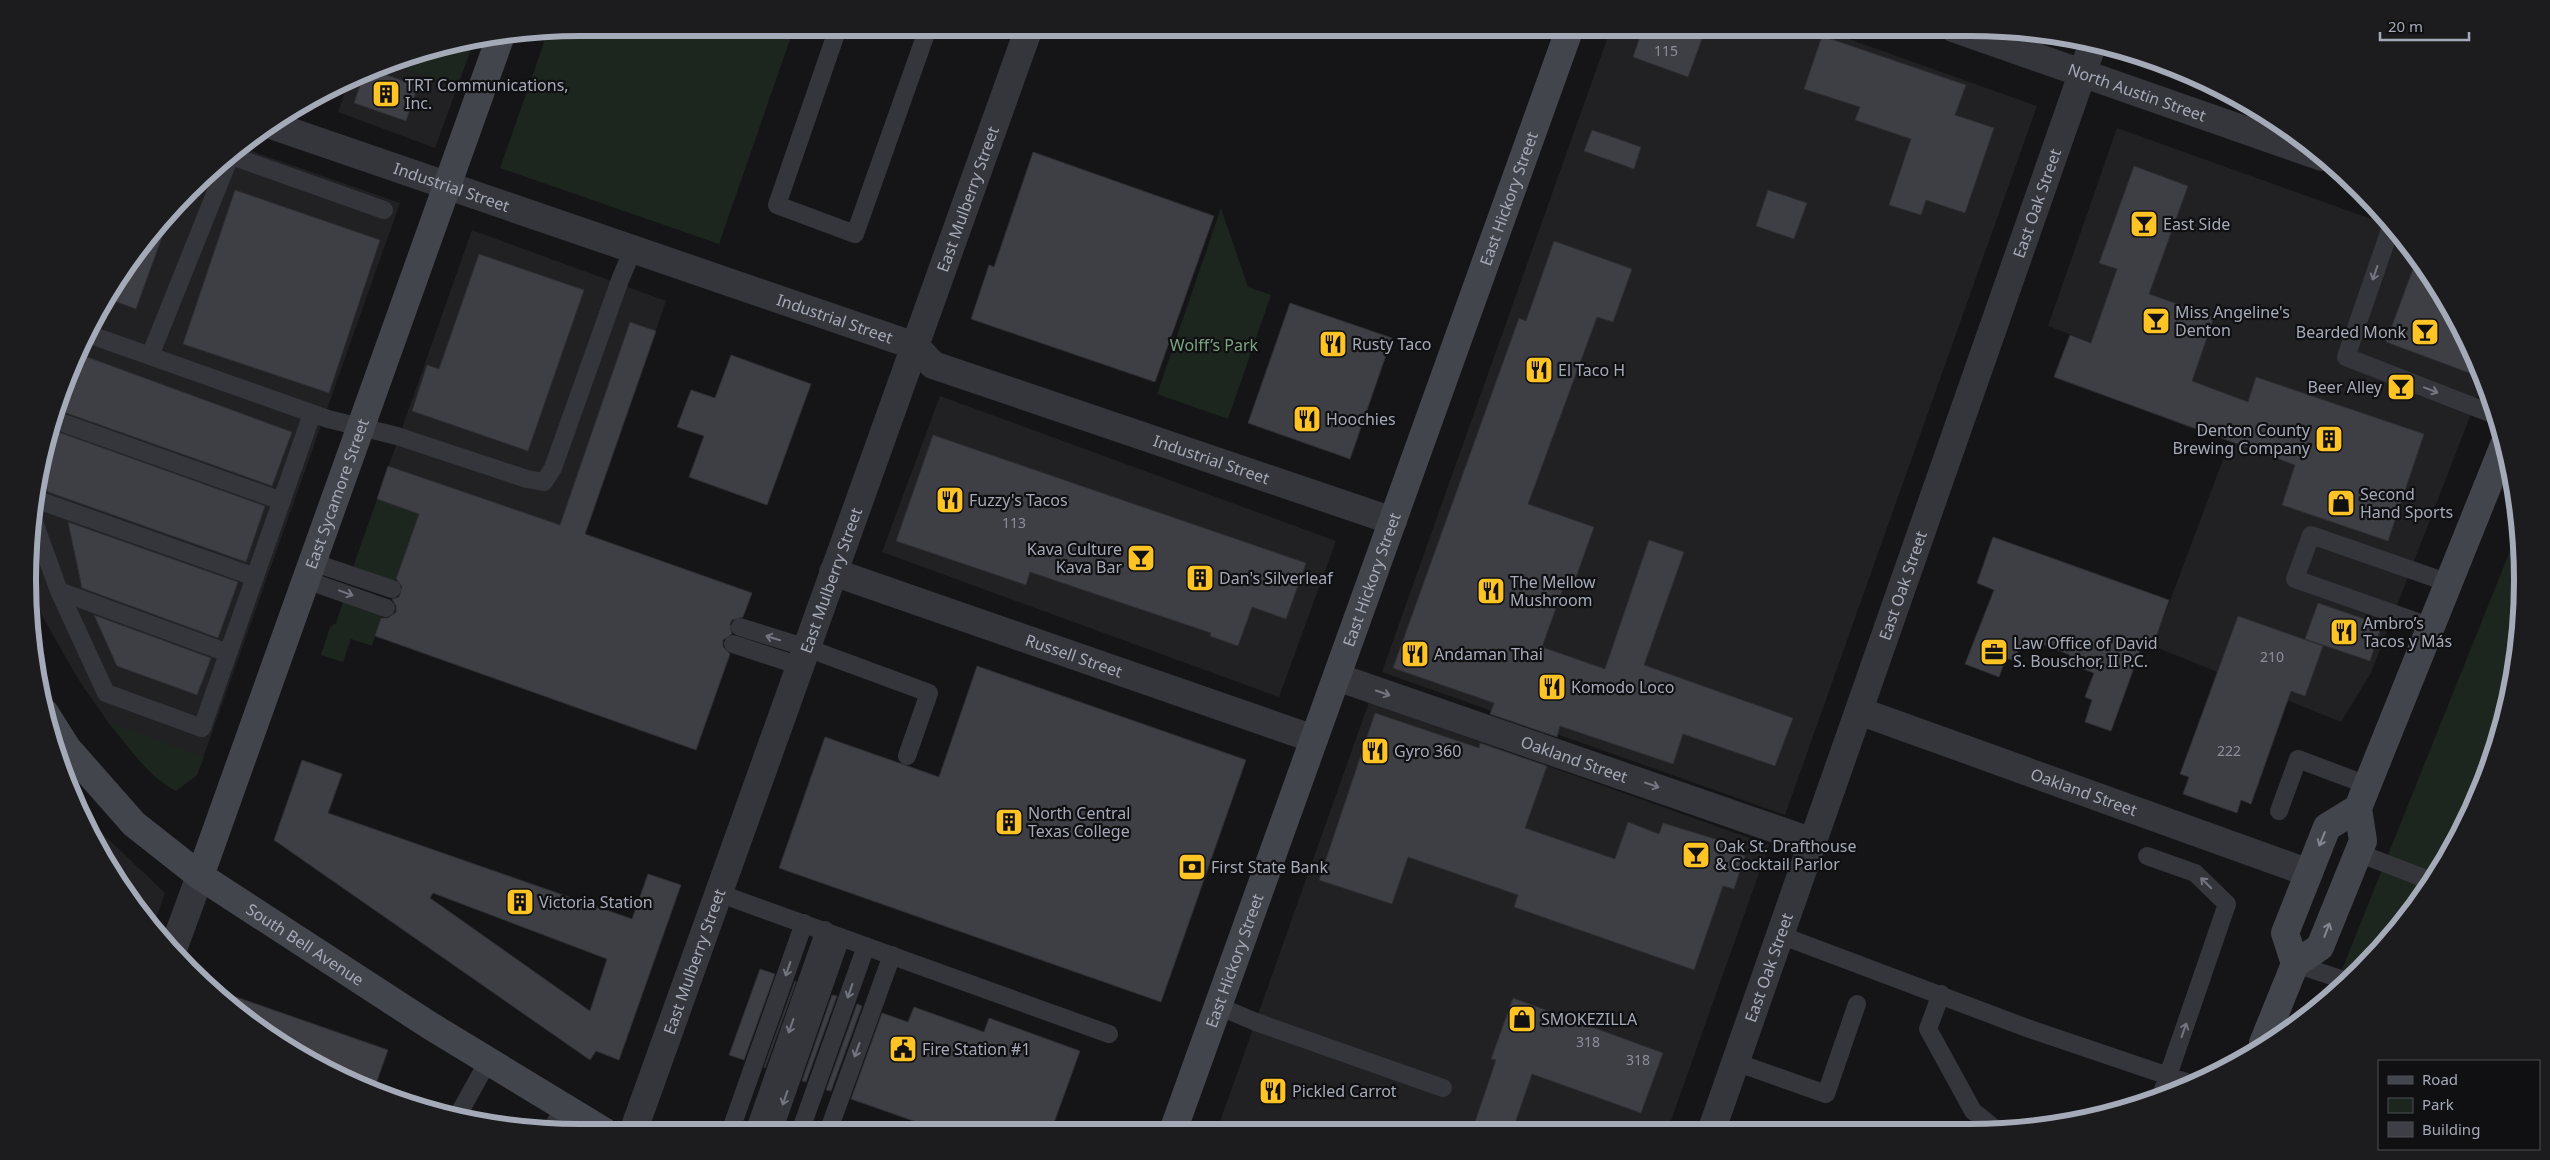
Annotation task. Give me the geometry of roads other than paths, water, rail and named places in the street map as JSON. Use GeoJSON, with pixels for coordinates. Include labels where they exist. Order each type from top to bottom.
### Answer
{"type":"FeatureCollection","features":[{"type":"Feature","properties":{"kind":"street","name":"East Mulberry Street"},"geometry":{"type":"LineString","coordinates":[[635,1124],[1026,36]]}},
{"type":"Feature","properties":{"kind":"street","name":"East Hickory Street"},"geometry":{"type":"LineString","coordinates":[[1175,1124],[1567,36]]}},
{"type":"Feature","properties":{"kind":"street","name":"North Austin Street"},"geometry":{"type":"LineString","coordinates":[[1977,36],[2302,150]]}},
{"type":"Feature","properties":{"kind":"street","name":"East Sycamore Street"},"geometry":{"type":"LineString","coordinates":[[175,943],[499,43]]}},
{"type":"Feature","properties":{"kind":"street","name":"East Oak Street"},"geometry":{"type":"LineString","coordinates":[[1714,1124],[2091,50]]}},
{"type":"Feature","properties":{"kind":"street","name":"Industrial Street"},"geometry":{"type":"LineString","coordinates":[[279,128],[915,346],[932,365],[1393,521]]}},
{"type":"Feature","properties":{"kind":"street"},"geometry":{"type":"LineString","coordinates":[[2267,1035],[2295,964],[2320,947],[2363,841],[2362,797],[2432,628],[2499,457]]}},
{"type":"Feature","properties":{"kind":"street","name":"Russell Street"},"geometry":{"type":"LineString","coordinates":[[834,572],[1314,739]]}},
{"type":"Feature","properties":{"kind":"street","name":"Oakland Street"},"geometry":{"type":"LineString","coordinates":[[1337,677],[1813,842]]}},
{"type":"Feature","properties":{"kind":"street","name":"Oakland Street"},"geometry":{"type":"LineString","coordinates":[[1859,711],[2309,873]]}},
{"type":"Feature","properties":{"kind":"street","name":"South Bell Avenue"},"geometry":{"type":"LineString","coordinates":[[59,736],[67,748],[134,824],[200,876],[429,1026],[488,1061],[557,1119],[575,1124]]}},
{"type":"Feature","properties":{"kind":"street"},"geometry":{"type":"LineString","coordinates":[[2295,964],[2285,933],[2327,827],[2362,797]]}},
{"type":"Feature","properties":{"kind":"lane"},"geometry":{"type":"LineString","coordinates":[[835,36],[777,205],[855,234],[925,36]]}},
{"type":"Feature","properties":{"kind":"lane"},"geometry":{"type":"LineString","coordinates":[[238,158],[384,210]]}},
{"type":"Feature","properties":{"kind":"lane"},"geometry":{"type":"LineString","coordinates":[[150,356],[225,168]]}},
{"type":"Feature","properties":{"kind":"lane"},"geometry":{"type":"LineString","coordinates":[[2389,234],[2346,357],[2487,412]]}},
{"type":"Feature","properties":{"kind":"lane"},"geometry":{"type":"LineString","coordinates":[[94,336],[312,414],[397,436],[527,479],[544,482],[553,468],[632,250]]}},
{"type":"Feature","properties":{"kind":"lane"},"geometry":{"type":"LineString","coordinates":[[38,532],[59,591],[106,693],[202,728],[312,414]]}},
{"type":"Feature","properties":{"kind":"lane"},"geometry":{"type":"LineString","coordinates":[[60,422],[282,500]]}},
{"type":"Feature","properties":{"kind":"lane"},"geometry":{"type":"LineString","coordinates":[[42,501],[255,577]]}},
{"type":"Feature","properties":{"kind":"lane"},"geometry":{"type":"LineString","coordinates":[[2432,628],[2295,579],[2311,535],[2449,583]]}},
{"type":"Feature","properties":{"kind":"lane"},"geometry":{"type":"LineString","coordinates":[[309,571],[392,589]]}},
{"type":"Feature","properties":{"kind":"lane"},"geometry":{"type":"LineString","coordinates":[[309,571],[386,608]]}},
{"type":"Feature","properties":{"kind":"lane"},"geometry":{"type":"LineString","coordinates":[[59,591],[228,653]]}},
{"type":"Feature","properties":{"kind":"lane"},"geometry":{"type":"LineString","coordinates":[[740,627],[803,657]]}},
{"type":"Feature","properties":{"kind":"lane"},"geometry":{"type":"LineString","coordinates":[[733,644],[803,657],[929,693],[907,756]]}},
{"type":"Feature","properties":{"kind":"lane"},"geometry":{"type":"LineString","coordinates":[[2279,811],[2298,759],[2362,797]]}},
{"type":"Feature","properties":{"kind":"lane"},"geometry":{"type":"LineString","coordinates":[[2358,853],[2424,878]]}},
{"type":"Feature","properties":{"kind":"lane"},"geometry":{"type":"LineString","coordinates":[[2147,856],[2195,873],[2227,904],[2164,1088]]}},
{"type":"Feature","properties":{"kind":"lane"},"geometry":{"type":"LineString","coordinates":[[718,893],[1109,1034]]}},
{"type":"Feature","properties":{"kind":"lane"},"geometry":{"type":"LineString","coordinates":[[733,1124],[804,923]]}},
{"type":"Feature","properties":{"kind":"lane"},"geometry":{"type":"LineString","coordinates":[[757,1124],[825,930]]}},
{"type":"Feature","properties":{"kind":"lane"},"geometry":{"type":"LineString","coordinates":[[1780,935],[2027,1028],[2181,1080]]}},
{"type":"Feature","properties":{"kind":"lane"},"geometry":{"type":"LineString","coordinates":[[776,1124],[842,937]]}},
{"type":"Feature","properties":{"kind":"lane"},"geometry":{"type":"LineString","coordinates":[[803,1124],[866,946]]}},
{"type":"Feature","properties":{"kind":"lane"},"geometry":{"type":"LineString","coordinates":[[831,1124],[892,955]]}},
{"type":"Feature","properties":{"kind":"lane"},"geometry":{"type":"LineString","coordinates":[[2295,964],[2339,979]]}},
{"type":"Feature","properties":{"kind":"lane"},"geometry":{"type":"LineString","coordinates":[[1940,994],[1928,1029],[1973,1111],[1988,1123]]}},
{"type":"Feature","properties":{"kind":"lane"},"geometry":{"type":"LineString","coordinates":[[1735,1062],[1826,1094],[1857,1004]]}},
{"type":"Feature","properties":{"kind":"lane"},"geometry":{"type":"LineString","coordinates":[[1218,1006],[1256,1022],[1443,1088]]}},
{"type":"Feature","properties":{"kind":"lane"},"geometry":{"type":"LineString","coordinates":[[461,1110],[488,1061]]}},
{"type":"Feature","properties":{"kind":"place","name":"TRT Communications, Inc."},"geometry":{"type":"Point","coordinates":[386,94]}},
{"type":"Feature","properties":{"kind":"place","name":"East Side"},"geometry":{"type":"Point","coordinates":[2144,224]}},
{"type":"Feature","properties":{"kind":"place","name":"Miss Angeline's Denton"},"geometry":{"type":"Point","coordinates":[2156,321]}},
{"type":"Feature","properties":{"kind":"place","name":"Bearded Monk"},"geometry":{"type":"Point","coordinates":[2425,332]}},
{"type":"Feature","properties":{"kind":"place","name":"Rusty Taco"},"geometry":{"type":"Point","coordinates":[1333,344]}},
{"type":"Feature","properties":{"kind":"place","name":"El Taco H"},"geometry":{"type":"Point","coordinates":[1539,370]}},
{"type":"Feature","properties":{"kind":"place","name":"Beer Alley"},"geometry":{"type":"Point","coordinates":[2401,387]}},
{"type":"Feature","properties":{"kind":"place","name":"Hoochies"},"geometry":{"type":"Point","coordinates":[1307,419]}},
{"type":"Feature","properties":{"kind":"place","name":"Denton County Brewing Company"},"geometry":{"type":"Point","coordinates":[2329,439]}},
{"type":"Feature","properties":{"kind":"place","name":"Fuzzy's Tacos"},"geometry":{"type":"Point","coordinates":[950,500]}},
{"type":"Feature","properties":{"kind":"place","name":"Second Hand Sports"},"geometry":{"type":"Point","coordinates":[2341,503]}},
{"type":"Feature","properties":{"kind":"place","name":"Kava Culture Kava Bar"},"geometry":{"type":"Point","coordinates":[1141,558]}},
{"type":"Feature","properties":{"kind":"place","name":"Dan's Silverleaf"},"geometry":{"type":"Point","coordinates":[1200,578]}},
{"type":"Feature","properties":{"kind":"place","name":"The Mellow Mushroom"},"geometry":{"type":"Point","coordinates":[1491,591]}},
{"type":"Feature","properties":{"kind":"place","name":"Ambro’s Tacos y Más"},"geometry":{"type":"Point","coordinates":[2344,632]}},
{"type":"Feature","properties":{"kind":"place","name":"Law Office of David S. Bouschor, II P.C."},"geometry":{"type":"Point","coordinates":[1994,652]}},
{"type":"Feature","properties":{"kind":"place","name":"Andaman Thai"},"geometry":{"type":"Point","coordinates":[1415,654]}},
{"type":"Feature","properties":{"kind":"place","name":"Komodo Loco"},"geometry":{"type":"Point","coordinates":[1552,687]}},
{"type":"Feature","properties":{"kind":"place","name":"Gyro 360"},"geometry":{"type":"Point","coordinates":[1375,751]}},
{"type":"Feature","properties":{"kind":"place","name":"North Central Texas College"},"geometry":{"type":"Point","coordinates":[1009,822]}},
{"type":"Feature","properties":{"kind":"place","name":"Oak St. Drafthouse & Cocktail Parlor"},"geometry":{"type":"Point","coordinates":[1696,855]}},
{"type":"Feature","properties":{"kind":"place","name":"First State Bank"},"geometry":{"type":"Point","coordinates":[1192,867]}},
{"type":"Feature","properties":{"kind":"place","name":"Victoria Station"},"geometry":{"type":"Point","coordinates":[520,902]}},
{"type":"Feature","properties":{"kind":"place","name":"SMOKEZILLA"},"geometry":{"type":"Point","coordinates":[1522,1019]}},
{"type":"Feature","properties":{"kind":"place","name":"Fire Station #1"},"geometry":{"type":"Point","coordinates":[903,1049]}},
{"type":"Feature","properties":{"kind":"place","name":"Pickled Carrot"},"geometry":{"type":"Point","coordinates":[1273,1091]}},
{"type":"Feature","properties":{"kind":"park label","name":"Wolff’s Park"},"geometry":{"type":"Point","coordinates":[1214,345]}}]}
